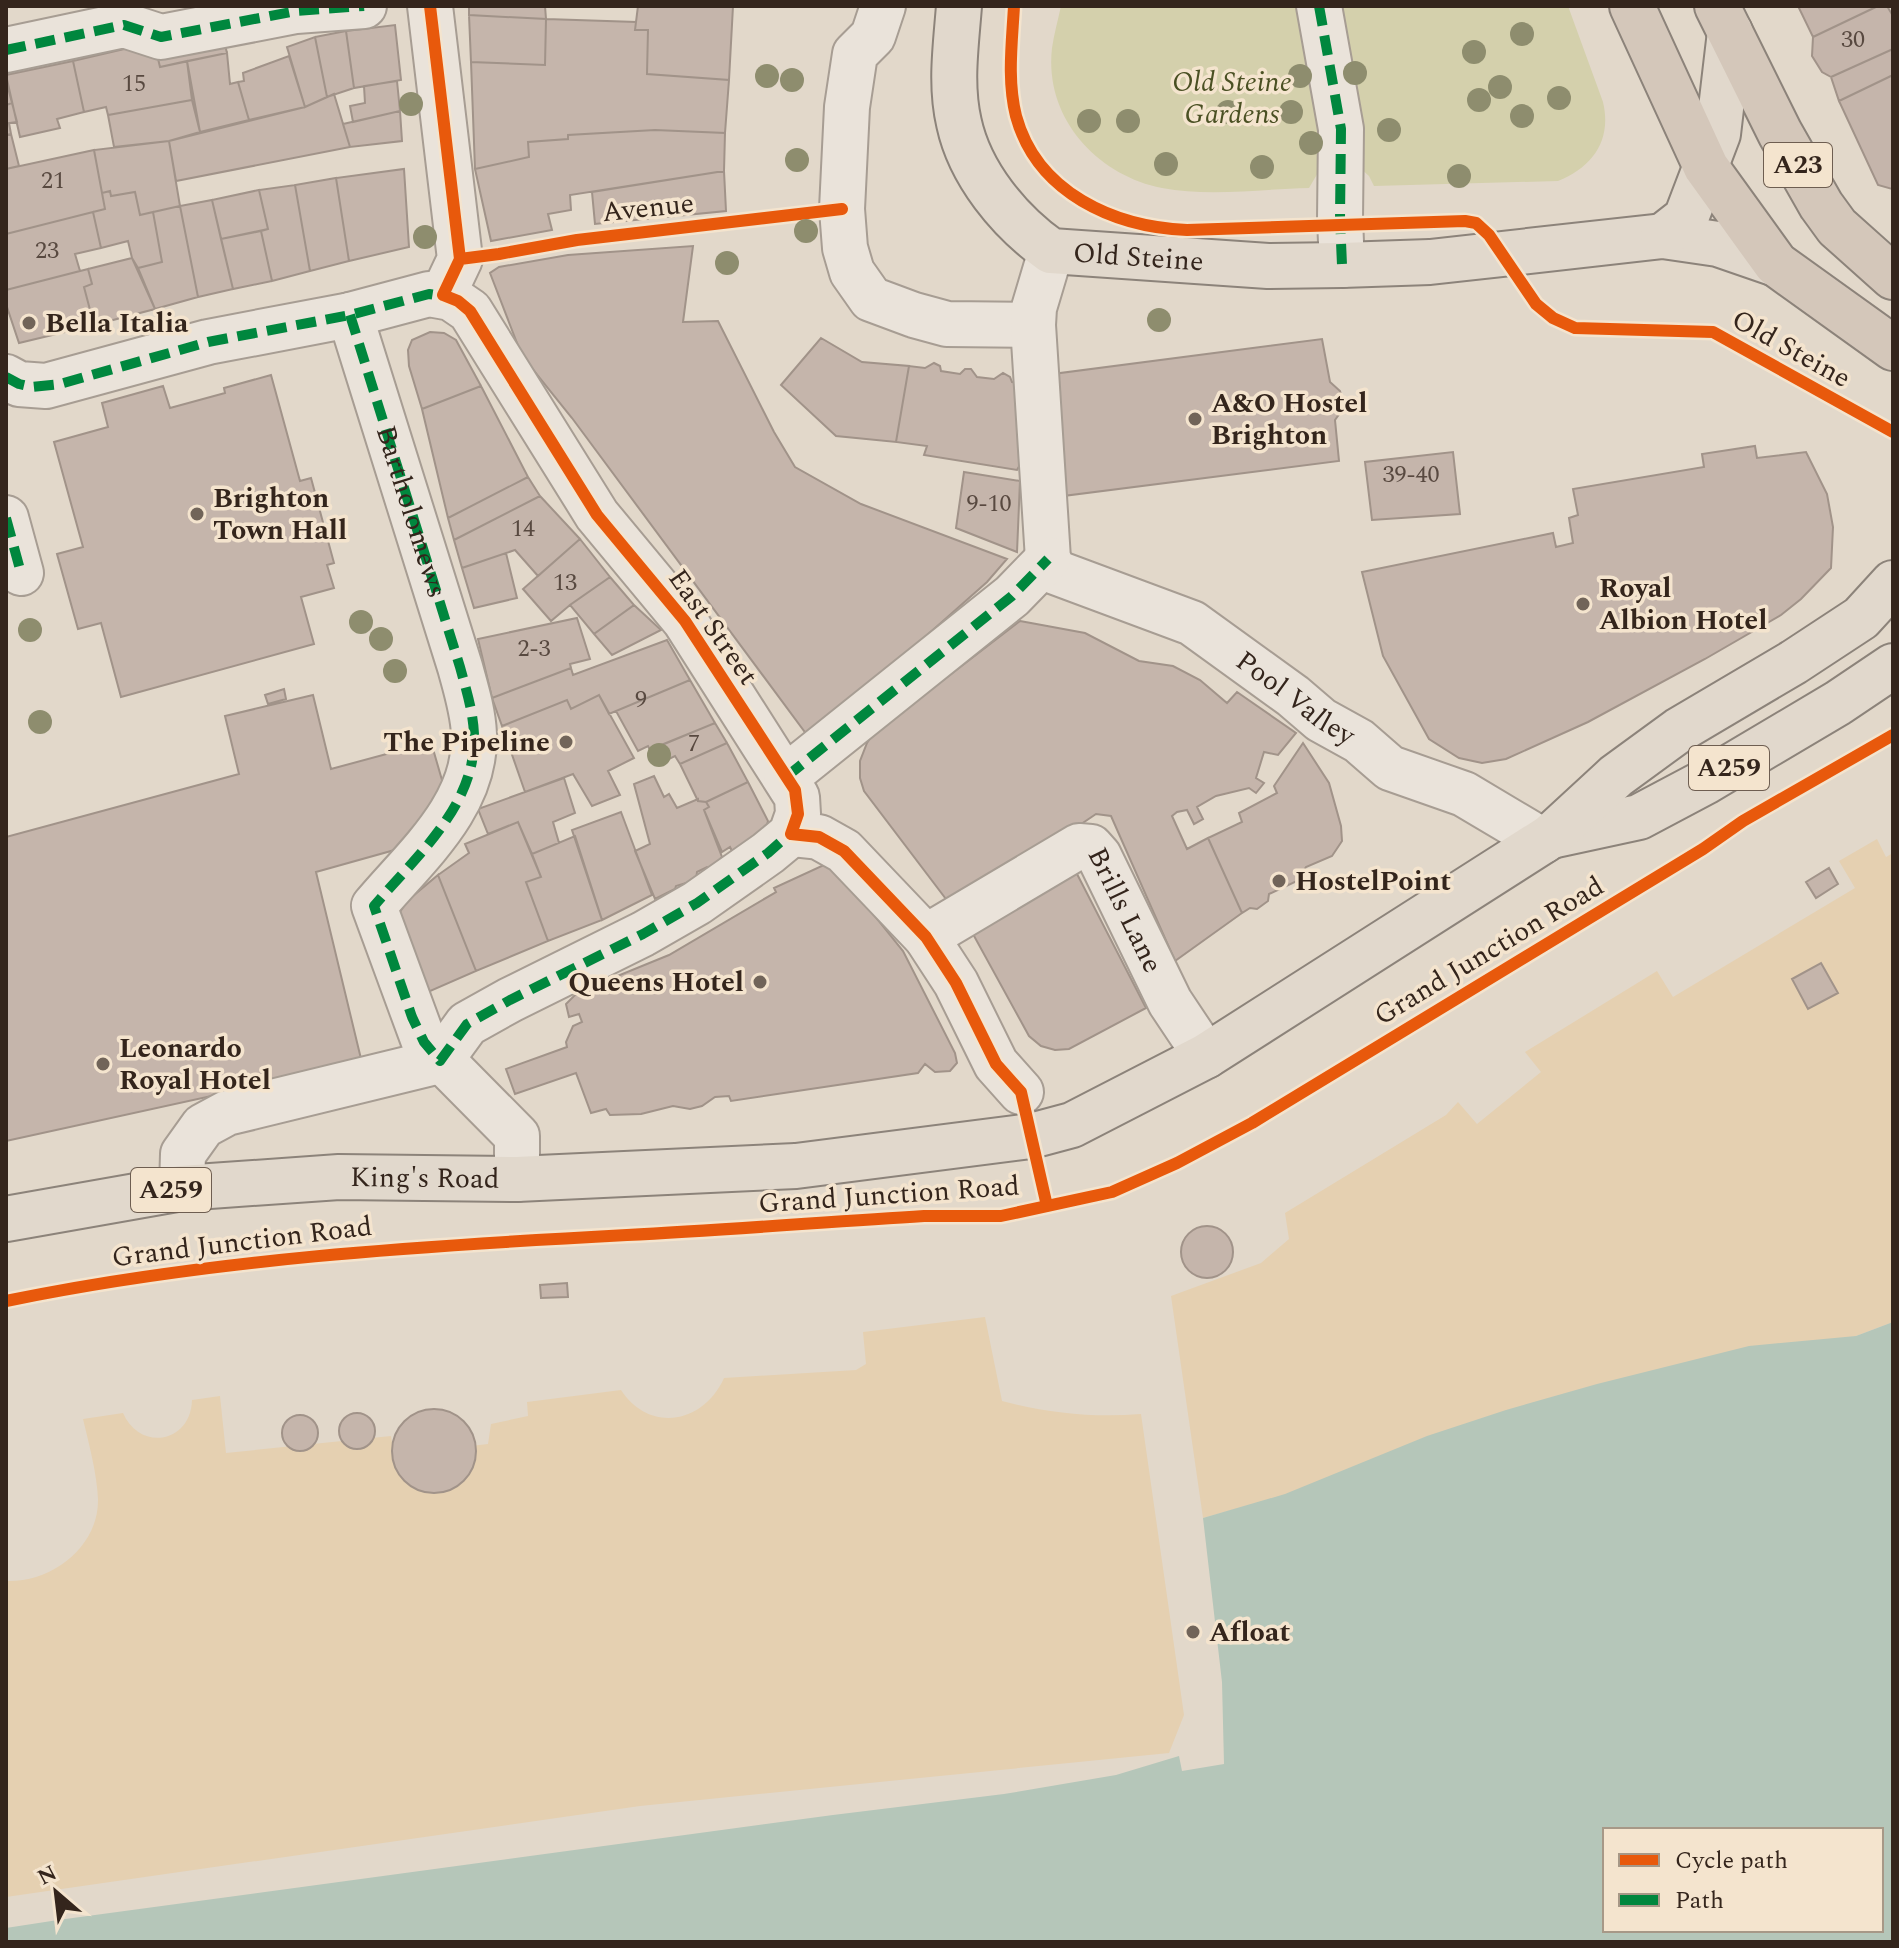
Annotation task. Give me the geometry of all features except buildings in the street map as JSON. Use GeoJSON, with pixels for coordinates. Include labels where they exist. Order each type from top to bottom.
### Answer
{"type":"FeatureCollection","features":[{"type":"Feature","properties":{"kind":"highway","name":"Old Steine"},"geometry":{"type":"LineString","coordinates":[[1632,6],[1706,167],[1776,264],[1893,348]]}},
{"type":"Feature","properties":{"kind":"highway","name":"A23"},"geometry":{"type":"LineString","coordinates":[[1724,19],[1780,133],[1821,205],[1837,227],[1893,277]]}},
{"type":"Feature","properties":{"kind":"main road","name":"Old Steine"},"geometry":{"type":"LineString","coordinates":[[959,6],[954,72],[959,124],[978,171],[1003,206],[1026,234],[1051,251],[1268,266],[1342,265],[1430,262],[1663,236],[1718,244],[1776,264]]}},
{"type":"Feature","properties":{"kind":"main road"},"geometry":{"type":"LineString","coordinates":[[1663,236],[1686,218],[1718,134],[1724,19]]}},
{"type":"Feature","properties":{"kind":"main road","name":"Grand Junction Road"},"geometry":{"type":"LineString","coordinates":[[517,1179],[796,1166],[1031,1136],[1072,1125],[1206,1056],[1547,838],[1616,776],[1679,730],[1861,618],[1893,583]]}},
{"type":"Feature","properties":{"kind":"main road","name":"Grand Junction Road"},"geometry":{"type":"LineString","coordinates":[[1547,838],[1639,817],[1758,750],[1893,666]]}},
{"type":"Feature","properties":{"kind":"main road","name":"King's Road"},"geometry":{"type":"LineString","coordinates":[[6,1219],[182,1188],[339,1177],[517,1179]]}},
{"type":"Feature","properties":{"kind":"street"},"geometry":{"type":"LineString","coordinates":[[6,50],[124,25],[161,37],[296,11],[364,6]]}},
{"type":"Feature","properties":{"kind":"street"},"geometry":{"type":"LineString","coordinates":[[6,377],[32,387],[60,384],[208,342],[350,315],[429,294],[443,295],[460,259],[430,6]]}},
{"type":"Feature","properties":{"kind":"street"},"geometry":{"type":"LineString","coordinates":[[883,6],[873,36],[855,54],[847,107],[842,209],[845,248],[852,272],[871,299],[914,315],[947,324],[1033,325]]}},
{"type":"Feature","properties":{"kind":"street"},"geometry":{"type":"LineString","coordinates":[[1319,6],[1341,129],[1342,265]]}},
{"type":"Feature","properties":{"kind":"street"},"geometry":{"type":"LineString","coordinates":[[1014,626],[1048,559],[1033,325],[1034,308],[1051,251]]}},
{"type":"Feature","properties":{"kind":"street","name":"East Street"},"geometry":{"type":"LineString","coordinates":[[443,295],[458,301],[470,311],[597,515],[685,621],[795,790],[799,807],[791,834]]}},
{"type":"Feature","properties":{"kind":"street","name":"Bartholomews"},"geometry":{"type":"LineString","coordinates":[[350,315],[472,708],[472,765],[465,789],[453,811],[374,906],[412,1017],[424,1042],[440,1061]]}},
{"type":"Feature","properties":{"kind":"street"},"geometry":{"type":"LineString","coordinates":[[6,518],[21,573]]}},
{"type":"Feature","properties":{"kind":"street"},"geometry":{"type":"LineString","coordinates":[[786,777],[1012,596],[1048,559]]}},
{"type":"Feature","properties":{"kind":"street","name":"Pool Valley"},"geometry":{"type":"LineString","coordinates":[[1048,559],[1055,572],[1192,623],[1321,720],[1359,741],[1390,768],[1464,794],[1547,838]]}},
{"type":"Feature","properties":{"kind":"street"},"geometry":{"type":"LineString","coordinates":[[182,1188],[183,1154],[203,1126],[227,1113],[440,1061],[467,1024],[684,911],[737,876],[791,834],[819,837],[844,851],[926,937],[956,983],[996,1064],[1021,1092]]}},
{"type":"Feature","properties":{"kind":"street","name":"Brills Lane"},"geometry":{"type":"LineString","coordinates":[[926,937],[1079,846],[1091,847],[1099,856],[1170,1002],[1206,1056]]}},
{"type":"Feature","properties":{"kind":"street","name":"King's Road"},"geometry":{"type":"LineString","coordinates":[[440,1061],[517,1136],[517,1179]]}},
{"type":"Feature","properties":{"kind":"green space","name":"Old Steine Gardens"},"geometry":{"type":"Polygon","coordinates":[[[1061,6],[1568,6],[1603,102],[1605,128],[1590,160],[1558,181],[1374,186],[1359,167],[1319,171],[1309,188],[1217,192],[1162,188],[1116,170],[1080,139],[1066,120],[1052,74],[1052,48],[1061,6]]]}},
{"type":"Feature","properties":{"kind":"sand"},"geometry":{"type":"Polygon","coordinates":[[[1877,839],[1886,857],[1893,853],[1893,1322],[1856,1336],[1203,1518],[1171,1296],[1261,1263],[1289,1239],[1285,1213],[1446,1115],[1458,1102],[1477,1124],[1541,1072],[1525,1052],[1657,971],[1673,997],[1855,888],[1839,861],[1877,839]]]}},
{"type":"Feature","properties":{"kind":"sand"},"geometry":{"type":"Polygon","coordinates":[[[985,1317],[1002,1401],[1071,1414],[1141,1414],[1184,1715],[1169,1753],[640,1806],[6,1897],[6,1581],[40,1576],[55,1569],[81,1547],[90,1532],[98,1499],[83,1419],[123,1413],[141,1433],[164,1437],[183,1426],[192,1400],[220,1396],[226,1453],[391,1436],[394,1455],[488,1444],[491,1424],[528,1416],[527,1402],[621,1390],[633,1404],[647,1413],[676,1417],[704,1405],[724,1378],[856,1370],[866,1364],[863,1332],[985,1317]]]}},
{"type":"Feature","properties":{"kind":"shaded area"},"geometry":{"type":"Polygon","coordinates":[[[1893,1322],[1893,1942],[6,1942],[6,1928],[1004,1794],[1116,1775],[1179,1756],[1182,1771],[1224,1764],[1222,1682],[1203,1518],[1285,1494],[1427,1436],[1506,1410],[1749,1346],[1856,1336],[1893,1322]]]}},
{"type":"Feature","properties":{"kind":"marked path"},"geometry":{"type":"LineString","coordinates":[[6,50],[124,25],[161,37],[296,11],[364,6]]}},
{"type":"Feature","properties":{"kind":"marked path"},"geometry":{"type":"LineString","coordinates":[[1319,6],[1341,129],[1342,265]]}},
{"type":"Feature","properties":{"kind":"marked path"},"geometry":{"type":"LineString","coordinates":[[6,377],[32,387],[60,384],[208,342],[350,315],[429,294],[448,297]]}},
{"type":"Feature","properties":{"kind":"marked path"},"geometry":{"type":"LineString","coordinates":[[350,315],[460,667],[473,725],[472,760],[466,784],[455,806],[425,848],[374,906],[412,1017],[424,1042],[440,1061],[467,1024],[697,903],[768,853],[793,831]]}},
{"type":"Feature","properties":{"kind":"marked path"},"geometry":{"type":"LineString","coordinates":[[6,518],[21,573]]}},
{"type":"Feature","properties":{"kind":"marked path"},"geometry":{"type":"LineString","coordinates":[[786,777],[1012,596],[1048,559]]}},
{"type":"Feature","properties":{"kind":"cycle path"},"geometry":{"type":"LineString","coordinates":[[430,6],[460,259],[443,295],[458,301],[470,311],[597,515],[685,621],[795,790],[798,814],[791,834],[819,837],[844,851],[926,937],[956,983],[996,1064],[1021,1092],[1047,1206]]}},
{"type":"Feature","properties":{"kind":"cycle path"},"geometry":{"type":"LineString","coordinates":[[1014,6],[1012,89],[1016,116],[1026,143],[1041,166],[1060,185],[1106,213],[1132,222],[1187,230],[1476,223],[1489,235],[1536,304],[1553,318],[1575,328],[1713,332],[1893,432]]}},
{"type":"Feature","properties":{"kind":"cycle path","name":"Avenue"},"geometry":{"type":"LineString","coordinates":[[460,259],[577,240],[842,209]]}},
{"type":"Feature","properties":{"kind":"cycle path"},"geometry":{"type":"LineString","coordinates":[[6,1301],[160,1275],[315,1256],[924,1216],[1001,1216],[1112,1192],[1177,1163],[1252,1123],[1703,849],[1743,821],[1893,735]]}},
{"type":"Feature","properties":{"kind":"place","name":"Bella Italia"},"geometry":{"type":"Point","coordinates":[29,323]}},
{"type":"Feature","properties":{"kind":"place","name":"A&O Hostel Brighton"},"geometry":{"type":"Point","coordinates":[1195,419]}},
{"type":"Feature","properties":{"kind":"place","name":"Brighton Town Hall"},"geometry":{"type":"Point","coordinates":[197,514]}},
{"type":"Feature","properties":{"kind":"place","name":"Royal Albion Hotel"},"geometry":{"type":"Point","coordinates":[1583,604]}},
{"type":"Feature","properties":{"kind":"place","name":"The Pipeline"},"geometry":{"type":"Point","coordinates":[566,742]}},
{"type":"Feature","properties":{"kind":"place","name":"HostelPoint"},"geometry":{"type":"Point","coordinates":[1279,881]}},
{"type":"Feature","properties":{"kind":"place","name":"Queens Hotel"},"geometry":{"type":"Point","coordinates":[760,982]}},
{"type":"Feature","properties":{"kind":"place","name":"Leonardo Royal Hotel"},"geometry":{"type":"Point","coordinates":[103,1064]}},
{"type":"Feature","properties":{"kind":"place","name":"Afloat"},"geometry":{"type":"Point","coordinates":[1193,1632]}}]}
